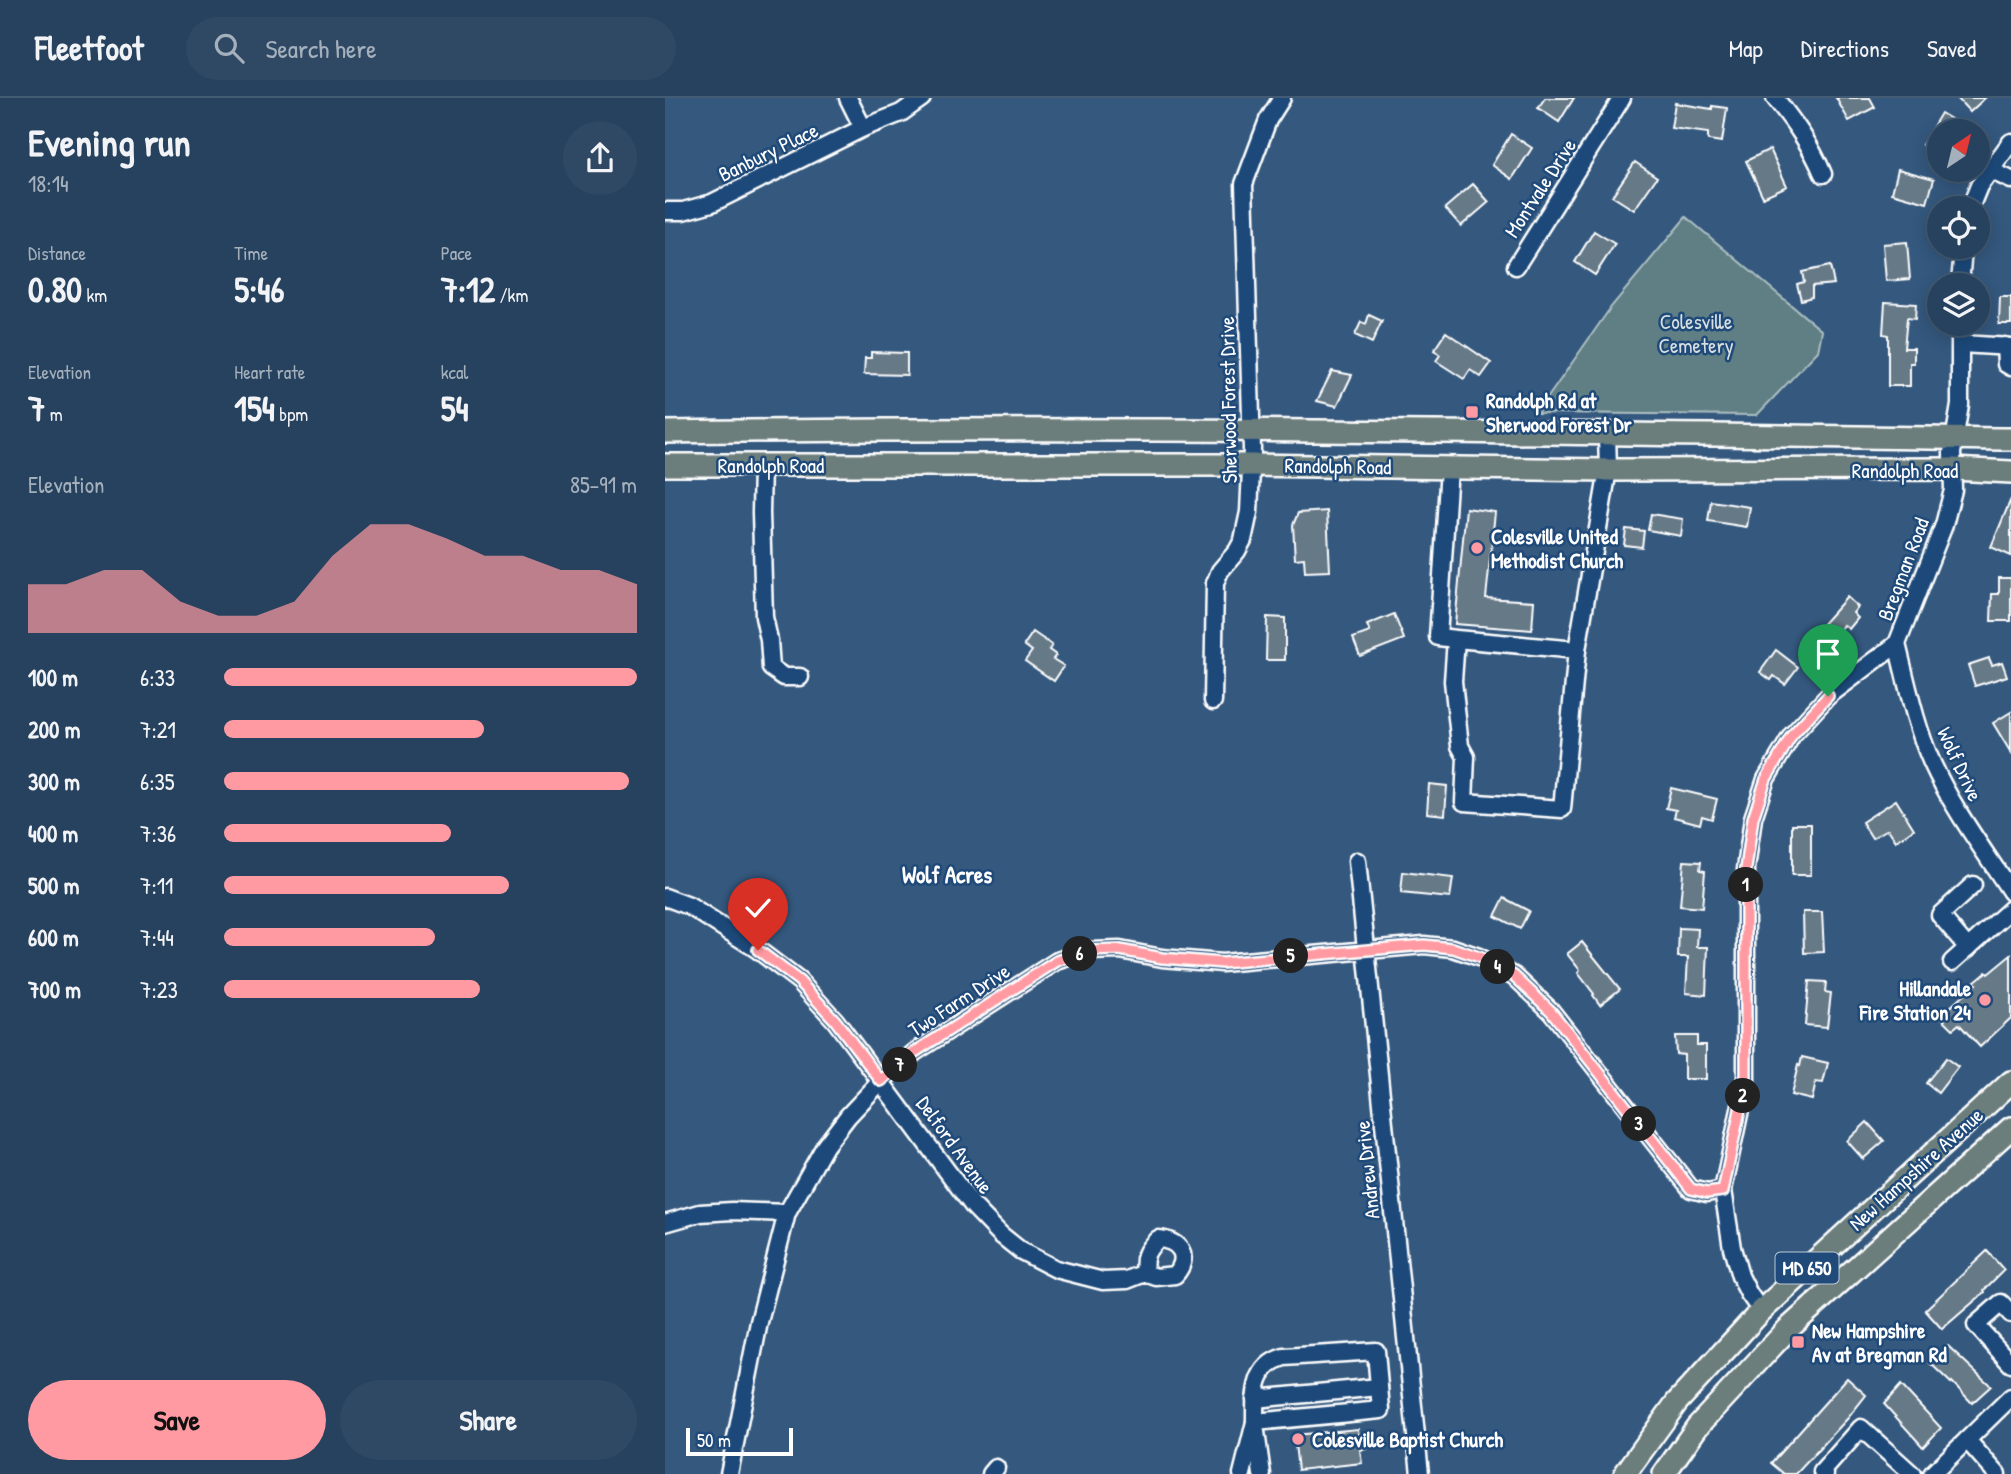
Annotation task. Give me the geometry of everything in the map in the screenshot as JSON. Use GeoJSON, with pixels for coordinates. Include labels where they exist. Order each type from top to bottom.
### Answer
{"type":"FeatureCollection","features":[{"type":"Feature","properties":{"kind":"main road","name":"Randolph Road"},"geometry":{"type":"LineString","coordinates":[[665,432],[925,428],[1251,429],[2011,439]]}},
{"type":"Feature","properties":{"kind":"main road","name":"Randolph Road"},"geometry":{"type":"LineString","coordinates":[[665,465],[1251,465],[2011,472]]}},
{"type":"Feature","properties":{"kind":"main road","name":"New Hampshire Avenue"},"geometry":{"type":"LineString","coordinates":[[1625,1474],[1677,1402],[1761,1311],[2011,1082]]}},
{"type":"Feature","properties":{"kind":"main road","name":"New Hampshire Avenue"},"geometry":{"type":"LineString","coordinates":[[1664,1474],[1697,1427],[1788,1329],[2011,1128]]}},
{"type":"Feature","properties":{"kind":"street"},"geometry":{"type":"LineString","coordinates":[[848,98],[863,128]]}},
{"type":"Feature","properties":{"kind":"street","name":"Banbury Place"},"geometry":{"type":"LineString","coordinates":[[665,211],[683,211],[712,203],[863,128],[901,113],[922,98]]}},
{"type":"Feature","properties":{"kind":"street","name":"Sherwood Forest Drive"},"geometry":{"type":"LineString","coordinates":[[1213,701],[1215,583],[1220,571],[1243,540],[1249,512],[1251,429],[1244,184],[1268,120],[1283,98]]}},
{"type":"Feature","properties":{"kind":"street","name":"Montvale Drive"},"geometry":{"type":"LineString","coordinates":[[1516,266],[1622,98]]}},
{"type":"Feature","properties":{"kind":"street"},"geometry":{"type":"LineString","coordinates":[[1775,98],[1814,152],[1823,174]]}},
{"type":"Feature","properties":{"kind":"street"},"geometry":{"type":"LineString","coordinates":[[2011,142],[1990,170],[2011,180]]}},
{"type":"Feature","properties":{"kind":"street","name":"Bregman Road"},"geometry":{"type":"LineString","coordinates":[[1723,1191],[1746,1081],[1746,869],[1753,818],[1766,779],[1792,735],[1828,696],[1897,644],[1944,525],[1953,490],[1955,438],[1960,405],[1961,336]]}},
{"type":"Feature","properties":{"kind":"street"},"geometry":{"type":"LineString","coordinates":[[1961,344],[2008,346],[2006,364],[2011,367]]}},
{"type":"Feature","properties":{"kind":"street"},"geometry":{"type":"LineString","coordinates":[[1456,639],[1453,681],[1460,746],[1466,757],[1464,802],[1562,809],[1577,650],[1608,470],[1608,434]]}},
{"type":"Feature","properties":{"kind":"street"},"geometry":{"type":"LineString","coordinates":[[762,465],[764,617],[771,668],[784,677],[800,677]]}},
{"type":"Feature","properties":{"kind":"street"},"geometry":{"type":"LineString","coordinates":[[1449,468],[1438,637],[1577,650]]}},
{"type":"Feature","properties":{"kind":"street","name":"Wolf Drive"},"geometry":{"type":"LineString","coordinates":[[1897,644],[1916,717],[1931,761],[1951,801],[2011,892]]}},
{"type":"Feature","properties":{"kind":"street","name":"Andrew Drive"},"geometry":{"type":"LineString","coordinates":[[1357,861],[1393,1399],[1420,1474]]}},
{"type":"Feature","properties":{"kind":"street"},"geometry":{"type":"LineString","coordinates":[[1968,947],[1940,915],[1973,885]]}},
{"type":"Feature","properties":{"kind":"street","name":"Delford Avenue"},"geometry":{"type":"LineString","coordinates":[[665,898],[689,906],[758,950],[799,981],[835,1020],[973,1206],[1000,1235],[1021,1251],[1056,1269],[1103,1282],[1127,1280],[1145,1273]]}},
{"type":"Feature","properties":{"kind":"street"},"geometry":{"type":"LineString","coordinates":[[1952,962],[2011,909]]}},
{"type":"Feature","properties":{"kind":"street","name":"Two Farm Drive"},"geometry":{"type":"LineString","coordinates":[[729,1474],[759,1322],[787,1213],[825,1146],[848,1116],[881,1081],[915,1052],[1057,961],[1088,951],[1120,950],[1162,958],[1222,963],[1424,945],[1453,948],[1479,957],[1514,976],[1551,1011],[1691,1189],[1707,1193],[1723,1191]]}},
{"type":"Feature","properties":{"kind":"street"},"geometry":{"type":"LineString","coordinates":[[1723,1191],[1739,1276],[1761,1311]]}},
{"type":"Feature","properties":{"kind":"street"},"geometry":{"type":"LineString","coordinates":[[665,1223],[700,1213],[787,1213]]}},
{"type":"Feature","properties":{"kind":"street"},"geometry":{"type":"LineString","coordinates":[[2011,1314],[2001,1303],[1976,1325],[2011,1364]]}},
{"type":"Feature","properties":{"kind":"street"},"geometry":{"type":"LineString","coordinates":[[1262,1474],[1255,1422],[1256,1385],[1263,1372],[1275,1360],[1285,1357],[1376,1351],[1393,1399]]}},
{"type":"Feature","properties":{"kind":"street"},"geometry":{"type":"LineString","coordinates":[[1932,1474],[2011,1397]]}},
{"type":"Feature","properties":{"kind":"street"},"geometry":{"type":"LineString","coordinates":[[1255,1399],[1393,1399]]}},
{"type":"Feature","properties":{"kind":"street"},"geometry":{"type":"LineString","coordinates":[[1255,1422],[1381,1410],[1393,1399]]}},
{"type":"Feature","properties":{"kind":"street"},"geometry":{"type":"LineString","coordinates":[[1242,1474],[1255,1422]]}},
{"type":"Feature","properties":{"kind":"street"},"geometry":{"type":"LineString","coordinates":[[1825,1474],[1822,1472],[1861,1428],[1912,1474]]}},
{"type":"Feature","properties":{"kind":"street"},"geometry":{"type":"LineString","coordinates":[[1967,1440],[1997,1474]]}},
{"type":"Feature","properties":{"kind":"green space","name":"Colesville Cemetery"},"geometry":{"type":"Polygon","coordinates":[[[1686,217],[1822,331],[1818,351],[1757,415],[1537,413],[1611,307],[1686,217]]]}},
{"type":"Feature","properties":{"kind":"building"},"geometry":{"type":"Polygon","coordinates":[[[1545,98],[1574,98],[1559,122],[1538,108],[1545,98]]]}},
{"type":"Feature","properties":{"kind":"building"},"geometry":{"type":"Polygon","coordinates":[[[1836,98],[1870,98],[1875,107],[1849,121],[1836,98]]]}},
{"type":"Feature","properties":{"kind":"building"},"geometry":{"type":"Polygon","coordinates":[[[1957,98],[1985,98],[1970,112],[1957,98]]]}},
{"type":"Feature","properties":{"kind":"building"},"geometry":{"type":"Polygon","coordinates":[[[1675,103],[1712,109],[1712,106],[1727,108],[1722,142],[1708,140],[1708,133],[1671,128],[1675,103]]]}},
{"type":"Feature","properties":{"kind":"building"},"geometry":{"type":"Polygon","coordinates":[[[1941,113],[1951,119],[1937,119],[1941,113]]]}},
{"type":"Feature","properties":{"kind":"building"},"geometry":{"type":"Polygon","coordinates":[[[1511,134],[1532,148],[1512,179],[1492,165],[1511,134]]]}},
{"type":"Feature","properties":{"kind":"building"},"geometry":{"type":"Polygon","coordinates":[[[1770,149],[1787,186],[1763,197],[1746,161],[1770,149]]]}},
{"type":"Feature","properties":{"kind":"building"},"geometry":{"type":"Polygon","coordinates":[[[1635,162],[1657,177],[1634,210],[1612,196],[1635,162]]]}},
{"type":"Feature","properties":{"kind":"building"},"geometry":{"type":"Polygon","coordinates":[[[1898,169],[1927,177],[1927,182],[1933,182],[1927,203],[1892,193],[1898,169]]]}},
{"type":"Feature","properties":{"kind":"building"},"geometry":{"type":"Polygon","coordinates":[[[1473,184],[1489,202],[1461,226],[1445,208],[1473,184]]]}},
{"type":"Feature","properties":{"kind":"building"},"geometry":{"type":"Polygon","coordinates":[[[1594,231],[1615,244],[1595,275],[1575,262],[1594,231]]]}},
{"type":"Feature","properties":{"kind":"building"},"geometry":{"type":"Polygon","coordinates":[[[1907,242],[1910,279],[1886,281],[1883,244],[1907,242]]]}},
{"type":"Feature","properties":{"kind":"building"},"geometry":{"type":"Polygon","coordinates":[[[1830,266],[1834,284],[1812,286],[1812,297],[1801,300],[1797,284],[1804,282],[1802,272],[1830,266]]]}},
{"type":"Feature","properties":{"kind":"building"},"geometry":{"type":"Polygon","coordinates":[[[2000,297],[2011,297],[2011,324],[1999,324],[2000,297]]]}},
{"type":"Feature","properties":{"kind":"building"},"geometry":{"type":"Polygon","coordinates":[[[1885,302],[1916,304],[1915,319],[1907,318],[1904,348],[1914,348],[1914,363],[1910,363],[1910,386],[1888,386],[1888,335],[1883,334],[1885,302]]]}},
{"type":"Feature","properties":{"kind":"building"},"geometry":{"type":"Polygon","coordinates":[[[1369,315],[1382,321],[1372,343],[1355,335],[1361,322],[1366,324],[1369,315]]]}},
{"type":"Feature","properties":{"kind":"building"},"geometry":{"type":"Polygon","coordinates":[[[1446,332],[1491,363],[1481,377],[1470,370],[1464,379],[1436,361],[1440,355],[1434,350],[1446,332]]]}},
{"type":"Feature","properties":{"kind":"building"},"geometry":{"type":"Polygon","coordinates":[[[871,352],[907,353],[907,375],[864,374],[865,358],[871,358],[871,352]]]}},
{"type":"Feature","properties":{"kind":"building"},"geometry":{"type":"Polygon","coordinates":[[[1332,371],[1352,375],[1337,406],[1317,401],[1332,371]]]}},
{"type":"Feature","properties":{"kind":"building"},"geometry":{"type":"Polygon","coordinates":[[[2011,499],[2011,556],[1991,547],[2011,499]]]}},
{"type":"Feature","properties":{"kind":"building"},"geometry":{"type":"Polygon","coordinates":[[[1711,501],[1750,507],[1747,527],[1708,521],[1711,501]]]}},
{"type":"Feature","properties":{"kind":"building"},"geometry":{"type":"Polygon","coordinates":[[[1466,508],[1495,512],[1486,598],[1534,601],[1532,630],[1455,624],[1466,508]]]}},
{"type":"Feature","properties":{"kind":"building"},"geometry":{"type":"Polygon","coordinates":[[[1327,511],[1330,571],[1305,572],[1304,558],[1295,559],[1293,525],[1298,513],[1327,511]]]}},
{"type":"Feature","properties":{"kind":"building"},"geometry":{"type":"Polygon","coordinates":[[[1651,514],[1683,519],[1681,536],[1648,530],[1651,514]]]}},
{"type":"Feature","properties":{"kind":"building"},"geometry":{"type":"Polygon","coordinates":[[[1626,529],[1644,531],[1642,547],[1624,545],[1626,529]]]}},
{"type":"Feature","properties":{"kind":"building"},"geometry":{"type":"Polygon","coordinates":[[[1999,578],[2011,578],[2011,621],[1991,621],[1992,594],[1999,594],[1999,578]]]}},
{"type":"Feature","properties":{"kind":"building"},"geometry":{"type":"Polygon","coordinates":[[[1847,597],[1858,607],[1853,613],[1858,618],[1849,629],[1844,625],[1834,637],[1821,626],[1847,597]]]}},
{"type":"Feature","properties":{"kind":"building"},"geometry":{"type":"Polygon","coordinates":[[[1394,614],[1404,639],[1360,656],[1353,638],[1370,632],[1367,625],[1394,614]]]}},
{"type":"Feature","properties":{"kind":"building"},"geometry":{"type":"Polygon","coordinates":[[[1267,617],[1285,618],[1285,660],[1266,660],[1267,617]]]}},
{"type":"Feature","properties":{"kind":"building"},"geometry":{"type":"Polygon","coordinates":[[[1033,632],[1052,645],[1049,650],[1056,655],[1053,659],[1064,666],[1054,681],[1025,661],[1032,651],[1024,645],[1033,632]]]}},
{"type":"Feature","properties":{"kind":"building"},"geometry":{"type":"Polygon","coordinates":[[[1776,650],[1798,667],[1785,684],[1774,676],[1771,680],[1760,672],[1776,650]]]}},
{"type":"Feature","properties":{"kind":"building"},"geometry":{"type":"Polygon","coordinates":[[[1989,658],[1992,665],[2002,662],[2007,676],[1975,686],[1968,665],[1989,658]]]}},
{"type":"Feature","properties":{"kind":"building"},"geometry":{"type":"Polygon","coordinates":[[[2011,712],[2011,753],[1993,723],[2011,712]]]}},
{"type":"Feature","properties":{"kind":"building"},"geometry":{"type":"Polygon","coordinates":[[[1429,784],[1447,786],[1445,815],[1427,813],[1429,784]]]}},
{"type":"Feature","properties":{"kind":"building"},"geometry":{"type":"Polygon","coordinates":[[[1671,788],[1717,799],[1712,819],[1702,816],[1700,824],[1674,817],[1676,810],[1666,808],[1671,788]]]}},
{"type":"Feature","properties":{"kind":"building"},"geometry":{"type":"Polygon","coordinates":[[[1896,800],[1914,829],[1896,841],[1888,829],[1872,838],[1862,822],[1896,800]]]}},
{"type":"Feature","properties":{"kind":"building"},"geometry":{"type":"Polygon","coordinates":[[[1792,824],[1811,824],[1811,875],[1792,875],[1792,824]]]}},
{"type":"Feature","properties":{"kind":"building"},"geometry":{"type":"Polygon","coordinates":[[[1684,861],[1701,862],[1700,870],[1705,871],[1702,908],[1680,906],[1684,861]]]}},
{"type":"Feature","properties":{"kind":"building"},"geometry":{"type":"Polygon","coordinates":[[[1403,872],[1453,878],[1450,898],[1401,893],[1403,872]]]}},
{"type":"Feature","properties":{"kind":"building"},"geometry":{"type":"Polygon","coordinates":[[[1504,898],[1529,911],[1520,929],[1495,916],[1504,898]]]}},
{"type":"Feature","properties":{"kind":"building"},"geometry":{"type":"Polygon","coordinates":[[[1803,912],[1822,912],[1824,952],[1804,953],[1803,912]]]}},
{"type":"Feature","properties":{"kind":"building"},"geometry":{"type":"Polygon","coordinates":[[[1679,928],[1698,929],[1697,947],[1708,947],[1706,995],[1686,993],[1688,957],[1678,957],[1679,928]]]}},
{"type":"Feature","properties":{"kind":"building"},"geometry":{"type":"Polygon","coordinates":[[[1582,942],[1620,989],[1600,1005],[1578,973],[1580,970],[1567,954],[1582,942]]]}},
{"type":"Feature","properties":{"kind":"building","name":"Hillandale Fire Station 24"},"geometry":{"type":"Polygon","coordinates":[[[2011,955],[2011,1018],[1980,1047],[1959,1024],[1953,1029],[1940,1016],[1976,984],[1974,982],[2011,955]]]}},
{"type":"Feature","properties":{"kind":"building"},"geometry":{"type":"Polygon","coordinates":[[[1809,981],[1826,982],[1825,992],[1831,993],[1827,1027],[1805,1025],[1809,981]]]}},
{"type":"Feature","properties":{"kind":"building"},"geometry":{"type":"Polygon","coordinates":[[[1675,1036],[1697,1036],[1697,1045],[1706,1045],[1706,1079],[1684,1079],[1684,1055],[1676,1054],[1675,1036]]]}},
{"type":"Feature","properties":{"kind":"building"},"geometry":{"type":"Polygon","coordinates":[[[1802,1057],[1828,1063],[1823,1083],[1816,1082],[1812,1100],[1791,1095],[1802,1057]]]}},
{"type":"Feature","properties":{"kind":"building"},"geometry":{"type":"Polygon","coordinates":[[[1946,1058],[1958,1067],[1938,1093],[1926,1083],[1946,1058]]]}},
{"type":"Feature","properties":{"kind":"building"},"geometry":{"type":"Polygon","coordinates":[[[1867,1122],[1884,1141],[1863,1159],[1847,1141],[1867,1122]]]}},
{"type":"Feature","properties":{"kind":"building"},"geometry":{"type":"Polygon","coordinates":[[[1987,1251],[2004,1270],[1985,1292],[1942,1329],[1925,1310],[1987,1251]]]}},
{"type":"Feature","properties":{"kind":"building"},"geometry":{"type":"Polygon","coordinates":[[[1948,1346],[1991,1386],[1972,1403],[1930,1363],[1948,1346]]]}},
{"type":"Feature","properties":{"kind":"building"},"geometry":{"type":"Polygon","coordinates":[[[1847,1378],[1866,1395],[1796,1474],[1784,1474],[1771,1463],[1847,1378]]]}},
{"type":"Feature","properties":{"kind":"building"},"geometry":{"type":"Polygon","coordinates":[[[1901,1385],[1941,1428],[1923,1447],[1884,1404],[1901,1385]]]}},
{"type":"Feature","properties":{"kind":"building"},"geometry":{"type":"Polygon","coordinates":[[[1358,1429],[1359,1437],[1365,1436],[1367,1449],[1360,1450],[1362,1463],[1298,1470],[1294,1435],[1358,1429]]]}},
{"type":"Feature","properties":{"kind":"place","name":"Randolph Rd at Sherwood Forest Dr"},"geometry":{"type":"Point","coordinates":[1472,412]}},
{"type":"Feature","properties":{"kind":"place","name":"Colesville United Methodist Church"},"geometry":{"type":"Point","coordinates":[1477,548]}},
{"type":"Feature","properties":{"kind":"place","name":"Hillandale Fire Station 24"},"geometry":{"type":"Point","coordinates":[1985,1000]}},
{"type":"Feature","properties":{"kind":"place","name":"New Hampshire Av at Bregman Rd"},"geometry":{"type":"Point","coordinates":[1798,1342]}},
{"type":"Feature","properties":{"kind":"place","name":"Colesville Baptist Church"},"geometry":{"type":"Point","coordinates":[1298,1439]}},
{"type":"Feature","properties":{"kind":"district","name":"Wolf Acres"},"geometry":{"type":"Point","coordinates":[947,874]}},
{"type":"Feature","properties":{"kind":"route"},"geometry":{"type":"LineString","coordinates":[[758,950],[799,981],[835,1020],[881,1081],[915,1052],[1057,961],[1088,951],[1120,950],[1162,958],[1222,963],[1424,945],[1453,948],[1479,957],[1514,976],[1551,1011],[1691,1189],[1707,1193],[1723,1191],[1746,1081],[1746,869],[1753,818],[1766,779],[1792,735],[1828,696]]}}]}
